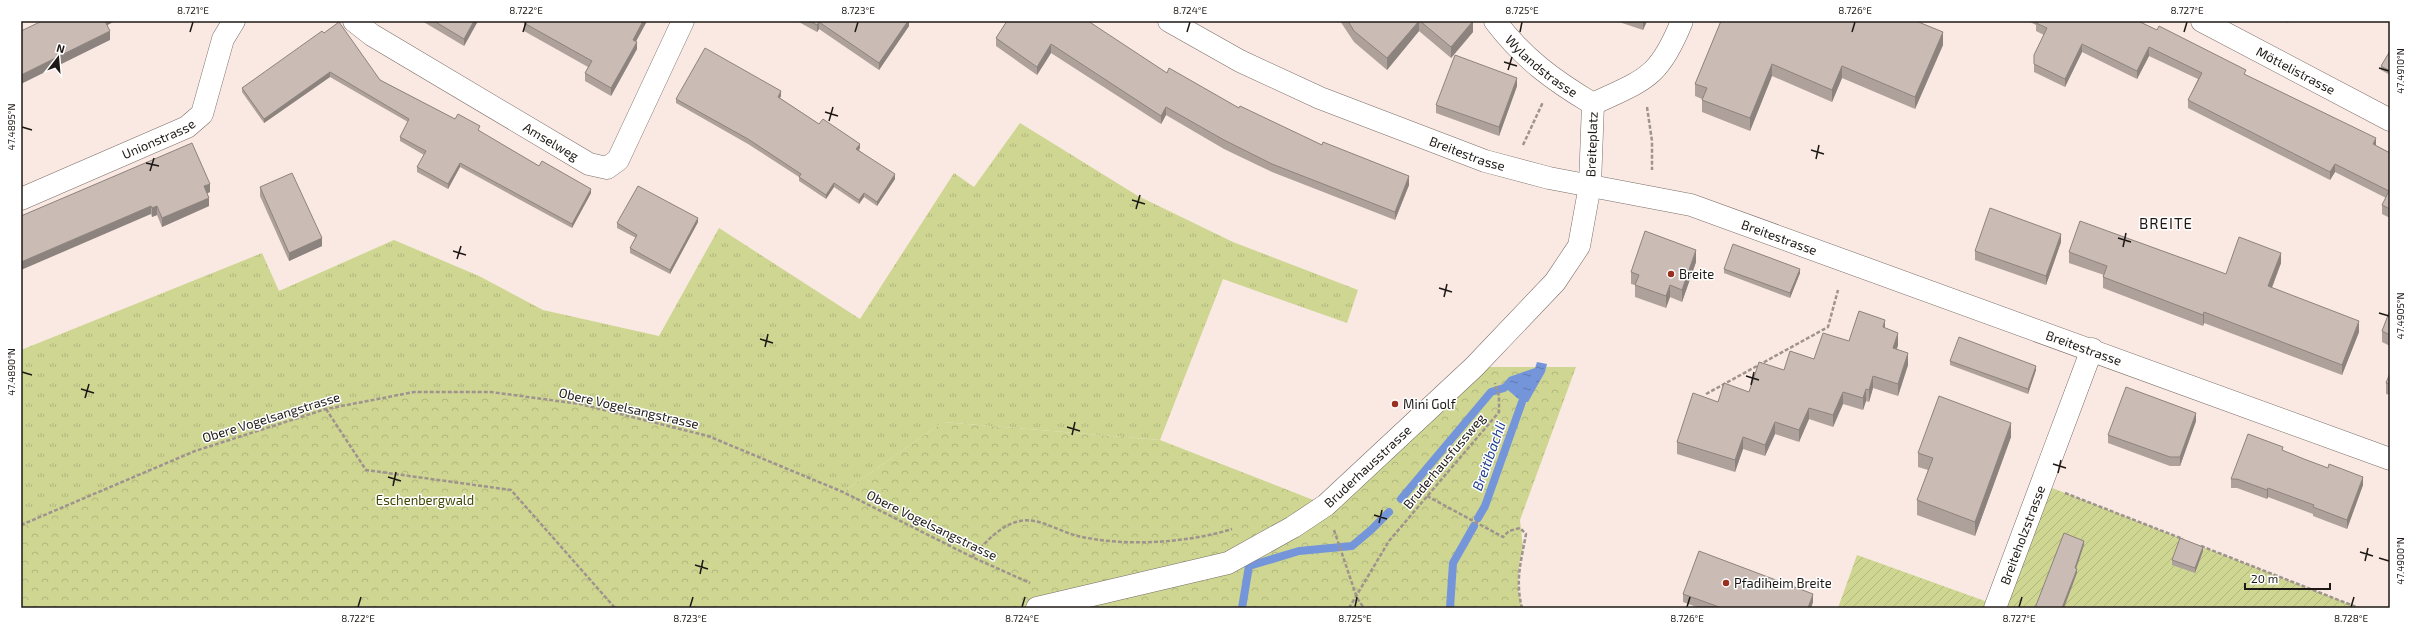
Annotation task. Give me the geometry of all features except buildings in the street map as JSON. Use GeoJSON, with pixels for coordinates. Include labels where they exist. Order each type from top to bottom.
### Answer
{"type":"FeatureCollection","features":[{"type":"Feature","properties":{"kind":"street","name":"Unionstrasse"},"geometry":{"type":"LineString","coordinates":[[21,199],[187,127],[202,114],[223,39],[234,21]]}},
{"type":"Feature","properties":{"kind":"street","name":"Amselweg"},"geometry":{"type":"LineString","coordinates":[[354,21],[372,35],[590,164],[607,168],[618,160],[683,21]]}},
{"type":"Feature","properties":{"kind":"street","name":"Breitestrasse"},"geometry":{"type":"LineString","coordinates":[[1169,21],[1240,61],[1328,101],[1485,161],[1527,173],[1691,205],[2092,349],[2390,459]]}},
{"type":"Feature","properties":{"kind":"street","name":"Wylandstrasse"},"geometry":{"type":"LineString","coordinates":[[1495,21],[1510,40],[1553,80],[1594,104]]}},
{"type":"Feature","properties":{"kind":"street"},"geometry":{"type":"LineString","coordinates":[[1594,104],[1642,81],[1659,67],[1671,48],[1682,21]]}},
{"type":"Feature","properties":{"kind":"street","name":"Möttelistrasse"},"geometry":{"type":"LineString","coordinates":[[2202,21],[2390,120]]}},
{"type":"Feature","properties":{"kind":"street","name":"Breiteplatz"},"geometry":{"type":"LineString","coordinates":[[1590,185],[1594,104]]}},
{"type":"Feature","properties":{"kind":"street","name":"Bruderhausstrasse"},"geometry":{"type":"LineString","coordinates":[[1037,608],[1228,563],[1293,527],[1326,505],[1474,367],[1555,282],[1579,246],[1590,185]]}},
{"type":"Feature","properties":{"kind":"street","name":"Breiteholzstrasse"},"geometry":{"type":"LineString","coordinates":[[1995,608],[2092,349]]}},
{"type":"Feature","properties":{"kind":"path"},"geometry":{"type":"LineString","coordinates":[[1522,147],[1545,97]]}},
{"type":"Feature","properties":{"kind":"path"},"geometry":{"type":"LineString","coordinates":[[1646,102],[1652,141],[1652,170]]}},
{"type":"Feature","properties":{"kind":"path"},"geometry":{"type":"LineString","coordinates":[[1706,394],[1828,327],[1838,290]]}},
{"type":"Feature","properties":{"kind":"path","name":"Bruderhausfussweg"},"geometry":{"type":"LineString","coordinates":[[1349,608],[1357,598],[1389,541],[1499,412],[1499,396],[1495,384]]}},
{"type":"Feature","properties":{"kind":"path","name":"Obere Vogelsangstrasse"},"geometry":{"type":"LineString","coordinates":[[21,525],[195,451],[326,409],[414,392],[491,392],[580,404],[708,436],[843,492],[972,557],[1034,584]]}},
{"type":"Feature","properties":{"kind":"path"},"geometry":{"type":"LineString","coordinates":[[326,409],[366,470],[511,490],[615,608]]}},
{"type":"Feature","properties":{"kind":"path"},"geometry":{"type":"LineString","coordinates":[[2042,484],[2190,542]]}},
{"type":"Feature","properties":{"kind":"path"},"geometry":{"type":"LineString","coordinates":[[1427,496],[1503,537],[1509,531],[1520,528],[1526,534],[1519,570],[1518,590],[1522,608]]}},
{"type":"Feature","properties":{"kind":"path"},"geometry":{"type":"LineString","coordinates":[[1326,505],[1357,598],[1364,608]]}},
{"type":"Feature","properties":{"kind":"path"},"geometry":{"type":"LineString","coordinates":[[972,557],[999,530],[1020,521],[1033,520],[1078,536],[1109,540],[1157,541],[1208,537],[1236,528]]}},
{"type":"Feature","properties":{"kind":"path"},"geometry":{"type":"LineString","coordinates":[[2197,545],[2359,608]]}},
{"type":"Feature","properties":{"kind":"green space"},"geometry":{"type":"Polygon","coordinates":[[[1020,123],[1138,196],[1233,242],[1358,290],[1347,323],[1223,279],[1160,440],[943,422],[843,492],[708,436],[580,404],[491,392],[414,392],[326,409],[195,451],[21,525],[21,350],[262,253],[279,291],[394,240],[479,276],[543,310],[659,336],[719,228],[860,319],[954,173],[974,187],[1020,123]]]}},
{"type":"Feature","properties":{"kind":"green space","name":"Eschenbergwald"},"geometry":{"type":"Polygon","coordinates":[[[1474,367],[1576,367],[1520,520],[1523,548],[1519,564],[1518,590],[1522,608],[21,608],[21,525],[195,451],[326,409],[414,392],[491,392],[580,404],[708,436],[843,492],[943,422],[1160,440],[1326,505],[1474,367]]]}},
{"type":"Feature","properties":{"kind":"green space"},"geometry":{"type":"Polygon","coordinates":[[[2042,484],[2359,608],[1838,608],[1857,555],[1996,605],[2042,484]]]}},
{"type":"Feature","properties":{"kind":"water"},"geometry":{"type":"Polygon","coordinates":[[[1537,362],[1547,364],[1545,372],[1528,402],[1522,402],[1502,385],[1509,377],[1535,368],[1537,362]]]}},
{"type":"Feature","properties":{"kind":"waterway"},"geometry":{"type":"LineString","coordinates":[[1401,499],[1491,392],[1504,388]]}},
{"type":"Feature","properties":{"kind":"waterway","name":"Breitibächli"},"geometry":{"type":"LineString","coordinates":[[1478,518],[1485,506],[1522,402]]}},
{"type":"Feature","properties":{"kind":"waterway"},"geometry":{"type":"LineString","coordinates":[[1242,608],[1249,566],[1299,551],[1352,546],[1389,512]]}},
{"type":"Feature","properties":{"kind":"waterway","name":"Breitibächli"},"geometry":{"type":"LineString","coordinates":[[1450,608],[1453,563],[1474,526]]}},
{"type":"Feature","properties":{"kind":"place","name":"Breite"},"geometry":{"type":"Point","coordinates":[1671,274]}},
{"type":"Feature","properties":{"kind":"place","name":"Mini Golf"},"geometry":{"type":"Point","coordinates":[1395,404]}},
{"type":"Feature","properties":{"kind":"place","name":"Pfadiheim Breite"},"geometry":{"type":"Point","coordinates":[1726,583]}},
{"type":"Feature","properties":{"kind":"district","name":"BREITE"},"geometry":{"type":"Point","coordinates":[2166,224]}}]}
